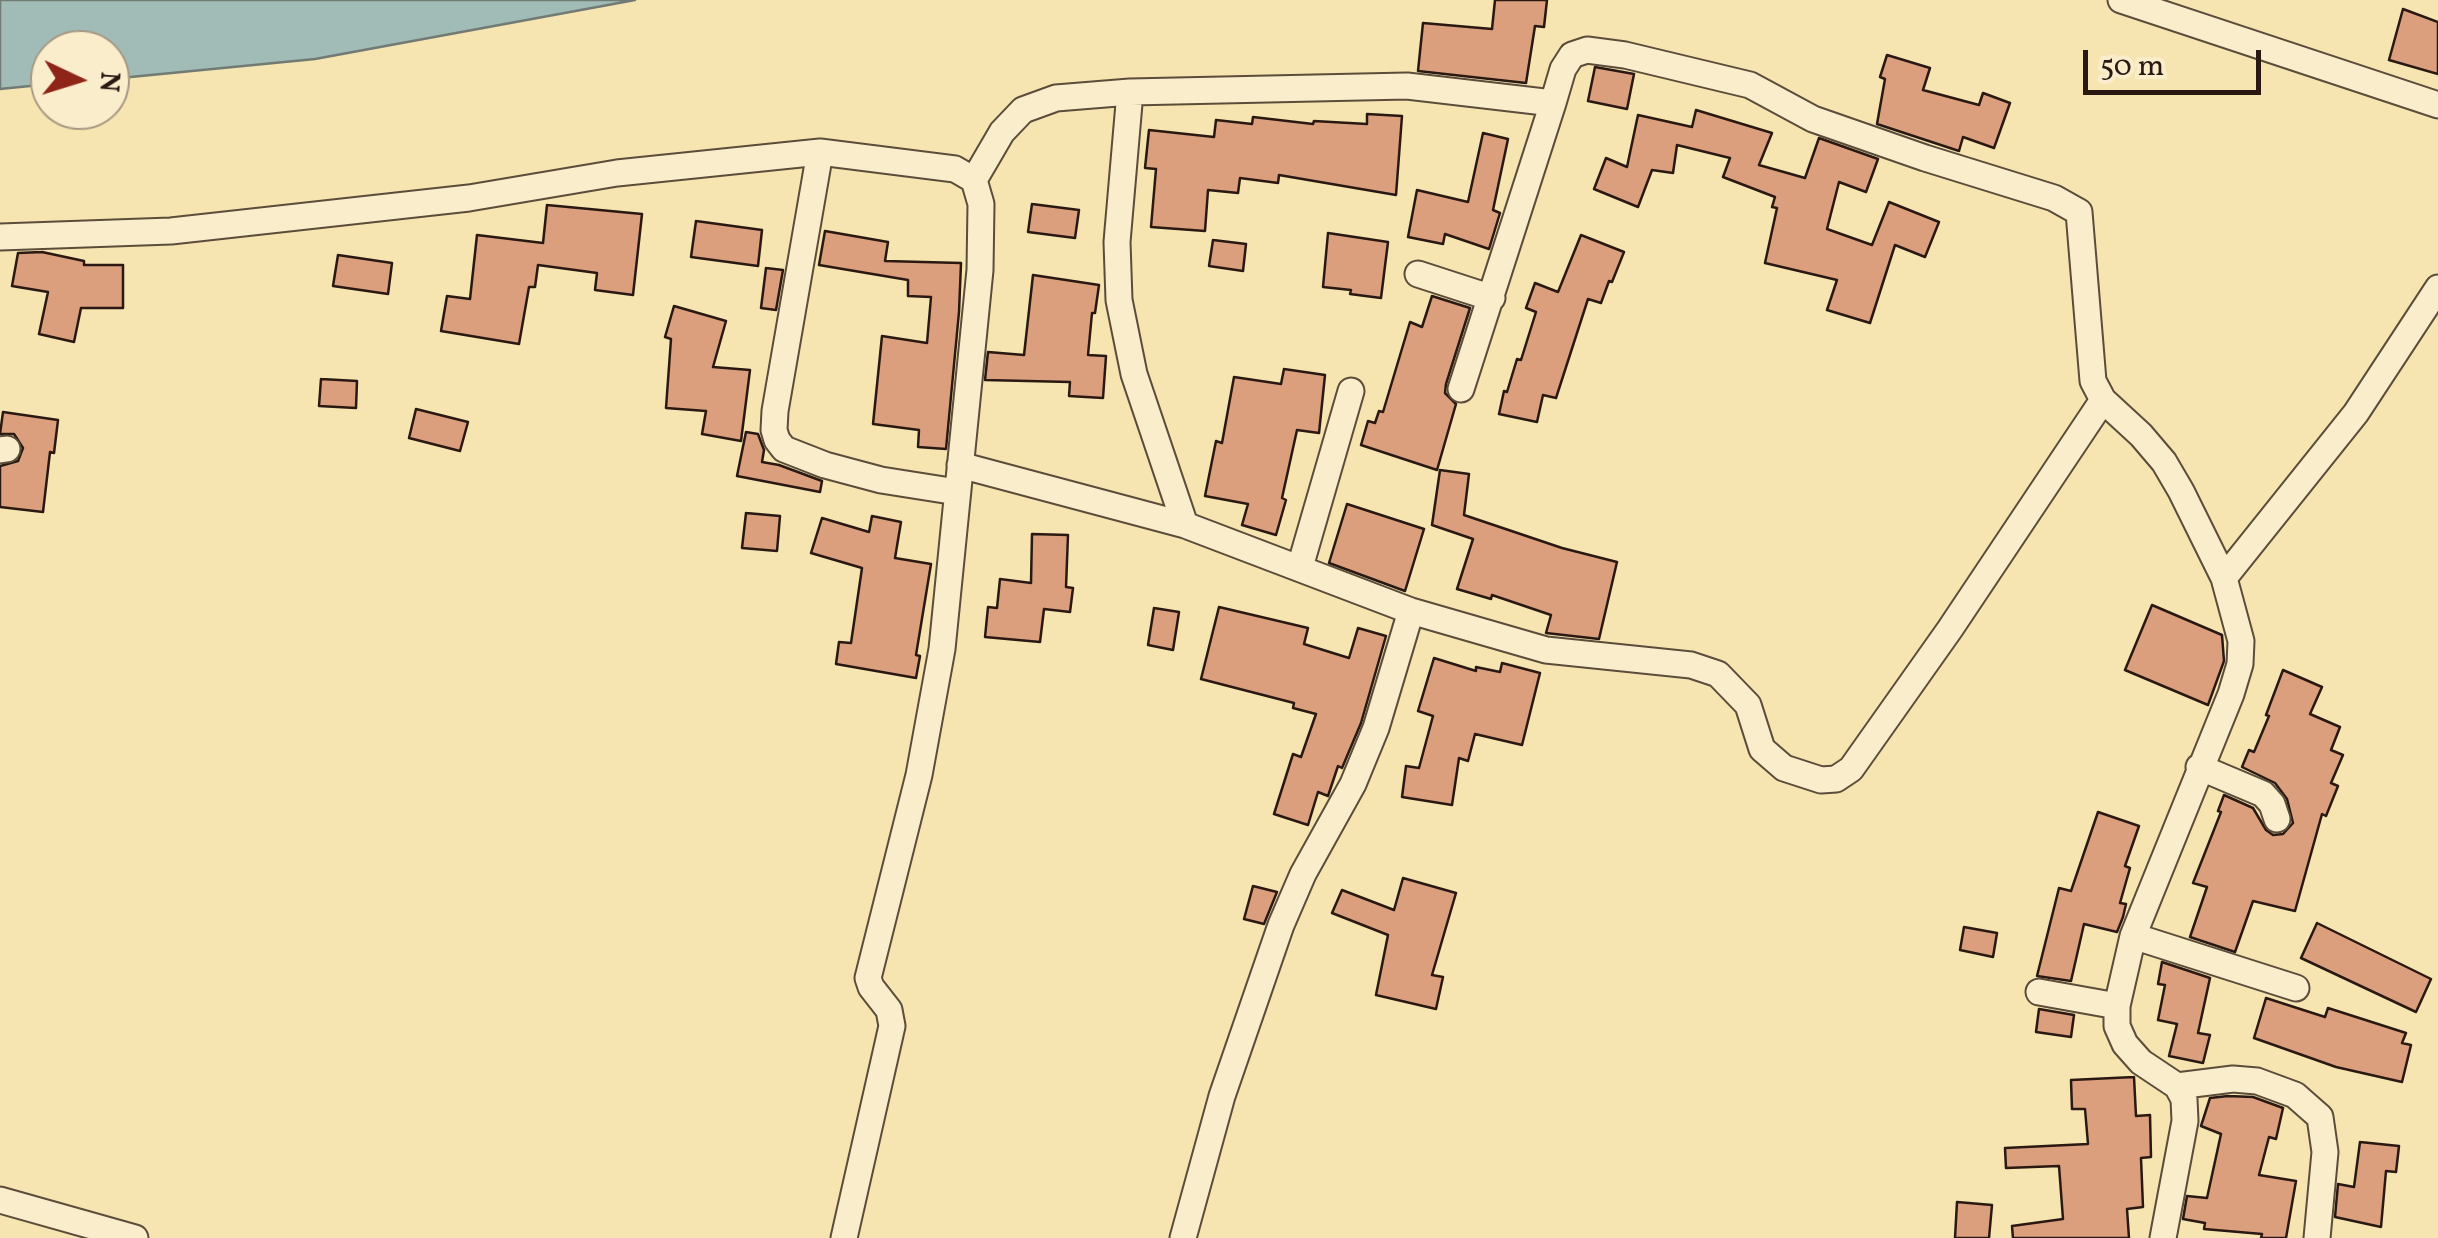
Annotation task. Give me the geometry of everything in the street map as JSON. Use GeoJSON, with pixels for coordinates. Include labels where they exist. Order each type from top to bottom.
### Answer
{"type":"FeatureCollection","features":[{"type":"Feature","properties":{"kind":"street"},"geometry":{"type":"LineString","coordinates":[[2121,0],[2438,105]]}},
{"type":"Feature","properties":{"kind":"street"},"geometry":{"type":"LineString","coordinates":[[1461,389],[1563,69],[1572,55],[1587,50],[1626,55],[1750,85],[1813,119],[2068,204],[2079,212],[2093,381],[2103,400],[2164,462],[2224,578],[2239,628],[2240,664],[2232,694],[2133,936],[2117,1006],[2116,1026],[2125,1044],[2141,1062],[2177,1086],[2184,1098],[2184,1121],[2163,1238]]}},
{"type":"Feature","properties":{"kind":"street"},"geometry":{"type":"LineString","coordinates":[[974,180],[1002,132],[1023,110],[1056,98],[1130,92],[1407,86],[1553,103]]}},
{"type":"Feature","properties":{"kind":"street"},"geometry":{"type":"LineString","coordinates":[[1130,92],[1117,242],[1119,300],[1134,374],[1185,525]]}},
{"type":"Feature","properties":{"kind":"street"},"geometry":{"type":"LineString","coordinates":[[820,152],[776,411],[777,440],[784,449],[825,466],[957,492]]}},
{"type":"Feature","properties":{"kind":"street"},"geometry":{"type":"LineString","coordinates":[[0,237],[170,231],[469,198],[617,173],[820,152],[955,169],[974,180],[981,204],[981,251],[934,706],[868,978],[870,988],[889,1010],[892,1026],[844,1238]]}},
{"type":"Feature","properties":{"kind":"street"},"geometry":{"type":"LineString","coordinates":[[1418,274],[1492,298]]}},
{"type":"Feature","properties":{"kind":"street"},"geometry":{"type":"LineString","coordinates":[[2224,578],[2356,413],[2438,288]]}},
{"type":"Feature","properties":{"kind":"street"},"geometry":{"type":"LineString","coordinates":[[1300,567],[1351,390]]}},
{"type":"Feature","properties":{"kind":"street"},"geometry":{"type":"LineString","coordinates":[[960,465],[1185,525],[1411,610],[1546,650],[1692,665],[1718,674],[1748,705],[1762,749],[1784,768],[1802,776],[1836,779],[1850,769],[1950,628],[2103,400]]}},
{"type":"Feature","properties":{"kind":"street"},"geometry":{"type":"LineString","coordinates":[[1183,1238],[1222,1096],[1281,924],[1364,756],[1411,610]]}},
{"type":"Feature","properties":{"kind":"street"},"geometry":{"type":"LineString","coordinates":[[2199,768],[2263,794],[2277,819]]}},
{"type":"Feature","properties":{"kind":"street"},"geometry":{"type":"LineString","coordinates":[[2133,936],[2296,988]]}},
{"type":"Feature","properties":{"kind":"street"},"geometry":{"type":"LineString","coordinates":[[2039,992],[2117,1006]]}},
{"type":"Feature","properties":{"kind":"street"},"geometry":{"type":"LineString","coordinates":[[2177,1086],[2232,1079],[2257,1081],[2296,1095],[2320,1117],[2326,1152],[2317,1238]]}},
{"type":"Feature","properties":{"kind":"street"},"geometry":{"type":"LineString","coordinates":[[0,1200],[135,1238]]}},
{"type":"Feature","properties":{"kind":"water"},"geometry":{"type":"Polygon","coordinates":[[[0,0],[635,0],[315,59],[130,77],[130,30],[30,30],[30,86],[0,89],[0,0]]]}},
{"type":"Feature","properties":{"kind":"building"},"geometry":{"type":"Polygon","coordinates":[[[1495,0],[1547,0],[1544,27],[1535,26],[1526,83],[1418,71],[1423,23],[1492,29],[1495,0]]]}},
{"type":"Feature","properties":{"kind":"building"},"geometry":{"type":"Polygon","coordinates":[[[2403,9],[2438,22],[2438,74],[2389,60],[2403,9]]]}},
{"type":"Feature","properties":{"kind":"building"},"geometry":{"type":"Polygon","coordinates":[[[1887,55],[1930,68],[1923,90],[1979,105],[1983,93],[2010,103],[1994,148],[1963,137],[1959,151],[1877,124],[1885,79],[1880,77],[1887,55]]]}},
{"type":"Feature","properties":{"kind":"building"},"geometry":{"type":"Polygon","coordinates":[[[1595,67],[1634,74],[1627,109],[1588,101],[1595,67]]]}},
{"type":"Feature","properties":{"kind":"building"},"geometry":{"type":"Polygon","coordinates":[[[1696,110],[1772,133],[1759,165],[1805,178],[1819,138],[1878,159],[1866,192],[1839,182],[1827,229],[1872,245],[1889,202],[1939,222],[1925,257],[1895,245],[1870,323],[1827,310],[1837,280],[1765,263],[1777,208],[1772,207],[1775,197],[1723,177],[1730,158],[1677,145],[1673,173],[1652,170],[1638,207],[1594,189],[1606,158],[1627,167],[1638,115],[1692,127],[1696,110]]]}},
{"type":"Feature","properties":{"kind":"building"},"geometry":{"type":"Polygon","coordinates":[[[1367,114],[1402,116],[1396,195],[1279,175],[1278,183],[1240,178],[1238,193],[1208,190],[1205,231],[1151,227],[1156,169],[1145,168],[1149,130],[1214,137],[1216,120],[1252,124],[1253,117],[1313,124],[1367,124],[1367,114]]]}},
{"type":"Feature","properties":{"kind":"building"},"geometry":{"type":"Polygon","coordinates":[[[1483,133],[1508,139],[1493,210],[1500,213],[1489,249],[1445,234],[1443,244],[1408,237],[1417,190],[1468,202],[1483,133]]]}},
{"type":"Feature","properties":{"kind":"building"},"geometry":{"type":"Polygon","coordinates":[[[1032,204],[1079,210],[1075,238],[1028,232],[1032,204]]]}},
{"type":"Feature","properties":{"kind":"building"},"geometry":{"type":"Polygon","coordinates":[[[547,205],[642,214],[633,295],[595,290],[597,273],[538,265],[535,287],[529,287],[519,344],[441,331],[447,296],[470,299],[477,235],[543,243],[547,205]]]}},
{"type":"Feature","properties":{"kind":"building"},"geometry":{"type":"Polygon","coordinates":[[[696,221],[762,230],[758,266],[691,257],[696,221]]]}},
{"type":"Feature","properties":{"kind":"building"},"geometry":{"type":"Polygon","coordinates":[[[825,231],[888,242],[885,261],[961,263],[946,449],[918,447],[919,430],[873,424],[882,336],[927,343],[931,297],[908,296],[908,280],[819,265],[825,231]]]}},
{"type":"Feature","properties":{"kind":"building"},"geometry":{"type":"Polygon","coordinates":[[[1328,233],[1388,242],[1381,298],[1323,287],[1328,233]]]}},
{"type":"Feature","properties":{"kind":"building"},"geometry":{"type":"Polygon","coordinates":[[[1581,235],[1624,252],[1612,282],[1609,281],[1601,303],[1588,299],[1556,398],[1543,395],[1537,422],[1499,414],[1504,391],[1507,392],[1517,359],[1521,360],[1536,312],[1526,308],[1535,283],[1558,292],[1581,235]]]}},
{"type":"Feature","properties":{"kind":"building"},"geometry":{"type":"Polygon","coordinates":[[[1213,240],[1246,244],[1243,271],[1209,266],[1213,240]]]}},
{"type":"Feature","properties":{"kind":"building"},"geometry":{"type":"Polygon","coordinates":[[[42,252],[84,261],[84,265],[123,265],[123,308],[81,308],[74,342],[39,334],[48,292],[12,286],[18,253],[42,252]]]}},
{"type":"Feature","properties":{"kind":"building"},"geometry":{"type":"Polygon","coordinates":[[[338,255],[392,263],[388,294],[333,286],[338,255]]]}},
{"type":"Feature","properties":{"kind":"building"},"geometry":{"type":"Polygon","coordinates":[[[766,268],[783,270],[776,310],[761,308],[766,268]]]}},
{"type":"Feature","properties":{"kind":"building"},"geometry":{"type":"Polygon","coordinates":[[[1033,275],[1099,285],[1088,355],[1106,356],[1103,398],[1069,396],[1070,382],[985,380],[988,352],[1024,355],[1033,275]]]}},
{"type":"Feature","properties":{"kind":"building"},"geometry":{"type":"Polygon","coordinates":[[[1432,296],[1470,308],[1446,384],[1445,393],[1456,404],[1437,470],[1361,445],[1368,421],[1375,423],[1379,411],[1383,412],[1410,322],[1422,327],[1432,296]]]}},
{"type":"Feature","properties":{"kind":"building"},"geometry":{"type":"Polygon","coordinates":[[[674,306],[726,321],[713,367],[750,370],[741,441],[702,434],[706,411],[666,408],[671,339],[665,337],[674,306]]]}},
{"type":"Feature","properties":{"kind":"building"},"geometry":{"type":"Polygon","coordinates":[[[1284,369],[1325,375],[1319,433],[1297,430],[1276,535],[1242,525],[1248,504],[1205,496],[1216,441],[1222,443],[1234,377],[1281,384],[1284,369]]]}},
{"type":"Feature","properties":{"kind":"building"},"geometry":{"type":"Polygon","coordinates":[[[321,379],[357,381],[356,408],[319,406],[321,379]]]}},
{"type":"Feature","properties":{"kind":"building"},"geometry":{"type":"Polygon","coordinates":[[[416,409],[468,422],[460,451],[409,438],[416,409]]]}},
{"type":"Feature","properties":{"kind":"building"},"geometry":{"type":"Polygon","coordinates":[[[3,412],[58,420],[43,512],[0,507],[0,466],[18,461],[23,448],[14,434],[0,434],[3,412]]]}},
{"type":"Feature","properties":{"kind":"building"},"geometry":{"type":"Polygon","coordinates":[[[746,432],[758,434],[764,450],[762,462],[822,481],[820,492],[737,476],[746,432]]]}},
{"type":"Feature","properties":{"kind":"building"},"geometry":{"type":"Polygon","coordinates":[[[1440,470],[1469,474],[1464,515],[1617,562],[1599,639],[1546,633],[1551,615],[1492,595],[1491,599],[1457,589],[1473,539],[1432,525],[1440,470]]]}},
{"type":"Feature","properties":{"kind":"building"},"geometry":{"type":"Polygon","coordinates":[[[1347,504],[1424,529],[1405,591],[1329,563],[1347,504]]]}},
{"type":"Feature","properties":{"kind":"building"},"geometry":{"type":"Polygon","coordinates":[[[746,513],[780,516],[777,551],[742,548],[746,513]]]}},
{"type":"Feature","properties":{"kind":"building"},"geometry":{"type":"Polygon","coordinates":[[[872,516],[901,522],[895,558],[931,564],[916,655],[920,656],[916,678],[836,664],[839,642],[851,643],[862,568],[811,553],[822,518],[869,532],[872,516]]]}},
{"type":"Feature","properties":{"kind":"building"},"geometry":{"type":"Polygon","coordinates":[[[1032,534],[1068,535],[1066,587],[1073,588],[1070,612],[1044,609],[1040,642],[985,637],[988,607],[997,608],[1000,579],[1031,583],[1032,534]]]}},
{"type":"Feature","properties":{"kind":"building"},"geometry":{"type":"Polygon","coordinates":[[[2152,605],[2222,635],[2224,661],[2208,705],[2125,670],[2152,605]]]}},
{"type":"Feature","properties":{"kind":"building"},"geometry":{"type":"Polygon","coordinates":[[[1219,607],[1308,628],[1304,644],[1349,658],[1358,628],[1386,636],[1361,723],[1342,768],[1338,766],[1328,796],[1318,792],[1308,825],[1274,814],[1293,754],[1301,757],[1316,714],[1293,708],[1294,703],[1201,679],[1219,607]]]}},
{"type":"Feature","properties":{"kind":"building"},"geometry":{"type":"Polygon","coordinates":[[[1154,608],[1179,612],[1173,650],[1148,645],[1154,608]]]}},
{"type":"Feature","properties":{"kind":"building"},"geometry":{"type":"Polygon","coordinates":[[[1434,658],[1476,671],[1476,667],[1500,672],[1502,663],[1540,673],[1522,745],[1475,734],[1468,761],[1459,758],[1452,805],[1402,797],[1406,766],[1419,768],[1433,716],[1418,711],[1434,658]]]}},
{"type":"Feature","properties":{"kind":"building"},"geometry":{"type":"Polygon","coordinates":[[[2283,670],[2322,687],[2310,714],[2340,727],[2331,750],[2343,755],[2331,783],[2338,786],[2326,816],[2322,814],[2295,911],[2253,901],[2235,952],[2190,937],[2207,887],[2193,883],[2224,795],[2253,808],[2273,835],[2283,834],[2293,823],[2287,799],[2275,783],[2242,767],[2249,750],[2254,752],[2283,670]]]}},
{"type":"Feature","properties":{"kind":"building"},"geometry":{"type":"Polygon","coordinates":[[[2098,812],[2139,826],[2125,866],[2130,868],[2120,903],[2126,904],[2123,917],[2117,932],[2084,924],[2071,981],[2037,976],[2059,888],[2071,891],[2098,812]]]}},
{"type":"Feature","properties":{"kind":"building"},"geometry":{"type":"Polygon","coordinates":[[[1403,878],[1456,893],[1432,975],[1443,977],[1436,1009],[1376,995],[1388,935],[1332,913],[1342,890],[1394,910],[1403,878]]]}},
{"type":"Feature","properties":{"kind":"building"},"geometry":{"type":"Polygon","coordinates":[[[1253,886],[1277,892],[1264,924],[1244,919],[1253,886]]]}},
{"type":"Feature","properties":{"kind":"building"},"geometry":{"type":"Polygon","coordinates":[[[2317,923],[2431,979],[2416,1012],[2301,958],[2317,923]]]}},
{"type":"Feature","properties":{"kind":"building"},"geometry":{"type":"Polygon","coordinates":[[[1964,927],[1997,933],[1993,957],[1960,950],[1964,927]]]}},
{"type":"Feature","properties":{"kind":"building"},"geometry":{"type":"Polygon","coordinates":[[[2162,962],[2210,978],[2198,1033],[2210,1035],[2203,1063],[2169,1056],[2177,1024],[2158,1020],[2165,985],[2158,984],[2162,962]]]}},
{"type":"Feature","properties":{"kind":"building"},"geometry":{"type":"Polygon","coordinates":[[[2266,998],[2325,1017],[2328,1008],[2406,1033],[2402,1043],[2411,1045],[2402,1082],[2336,1067],[2254,1038],[2266,998]]]}},
{"type":"Feature","properties":{"kind":"building"},"geometry":{"type":"Polygon","coordinates":[[[2039,1009],[2074,1015],[2071,1037],[2036,1032],[2039,1009]]]}},
{"type":"Feature","properties":{"kind":"building"},"geometry":{"type":"Polygon","coordinates":[[[2134,1077],[2136,1116],[2150,1115],[2151,1157],[2141,1158],[2143,1207],[2127,1209],[2129,1238],[2013,1238],[2012,1226],[2063,1219],[2059,1166],[2006,1168],[2005,1148],[2088,1144],[2085,1109],[2072,1109],[2071,1080],[2134,1077]]]}},
{"type":"Feature","properties":{"kind":"building"},"geometry":{"type":"Polygon","coordinates":[[[2253,1097],[2283,1108],[2276,1139],[2269,1137],[2259,1175],[2296,1181],[2286,1238],[2204,1229],[2205,1223],[2183,1219],[2187,1196],[2207,1198],[2221,1134],[2201,1126],[2210,1098],[2253,1097]]]}},
{"type":"Feature","properties":{"kind":"building"},"geometry":{"type":"Polygon","coordinates":[[[2360,1142],[2399,1146],[2396,1172],[2386,1171],[2381,1227],[2335,1217],[2338,1184],[2354,1187],[2360,1142]]]}},
{"type":"Feature","properties":{"kind":"building"},"geometry":{"type":"Polygon","coordinates":[[[1957,1202],[1992,1205],[1989,1238],[1955,1238],[1957,1202]]]}}]}
